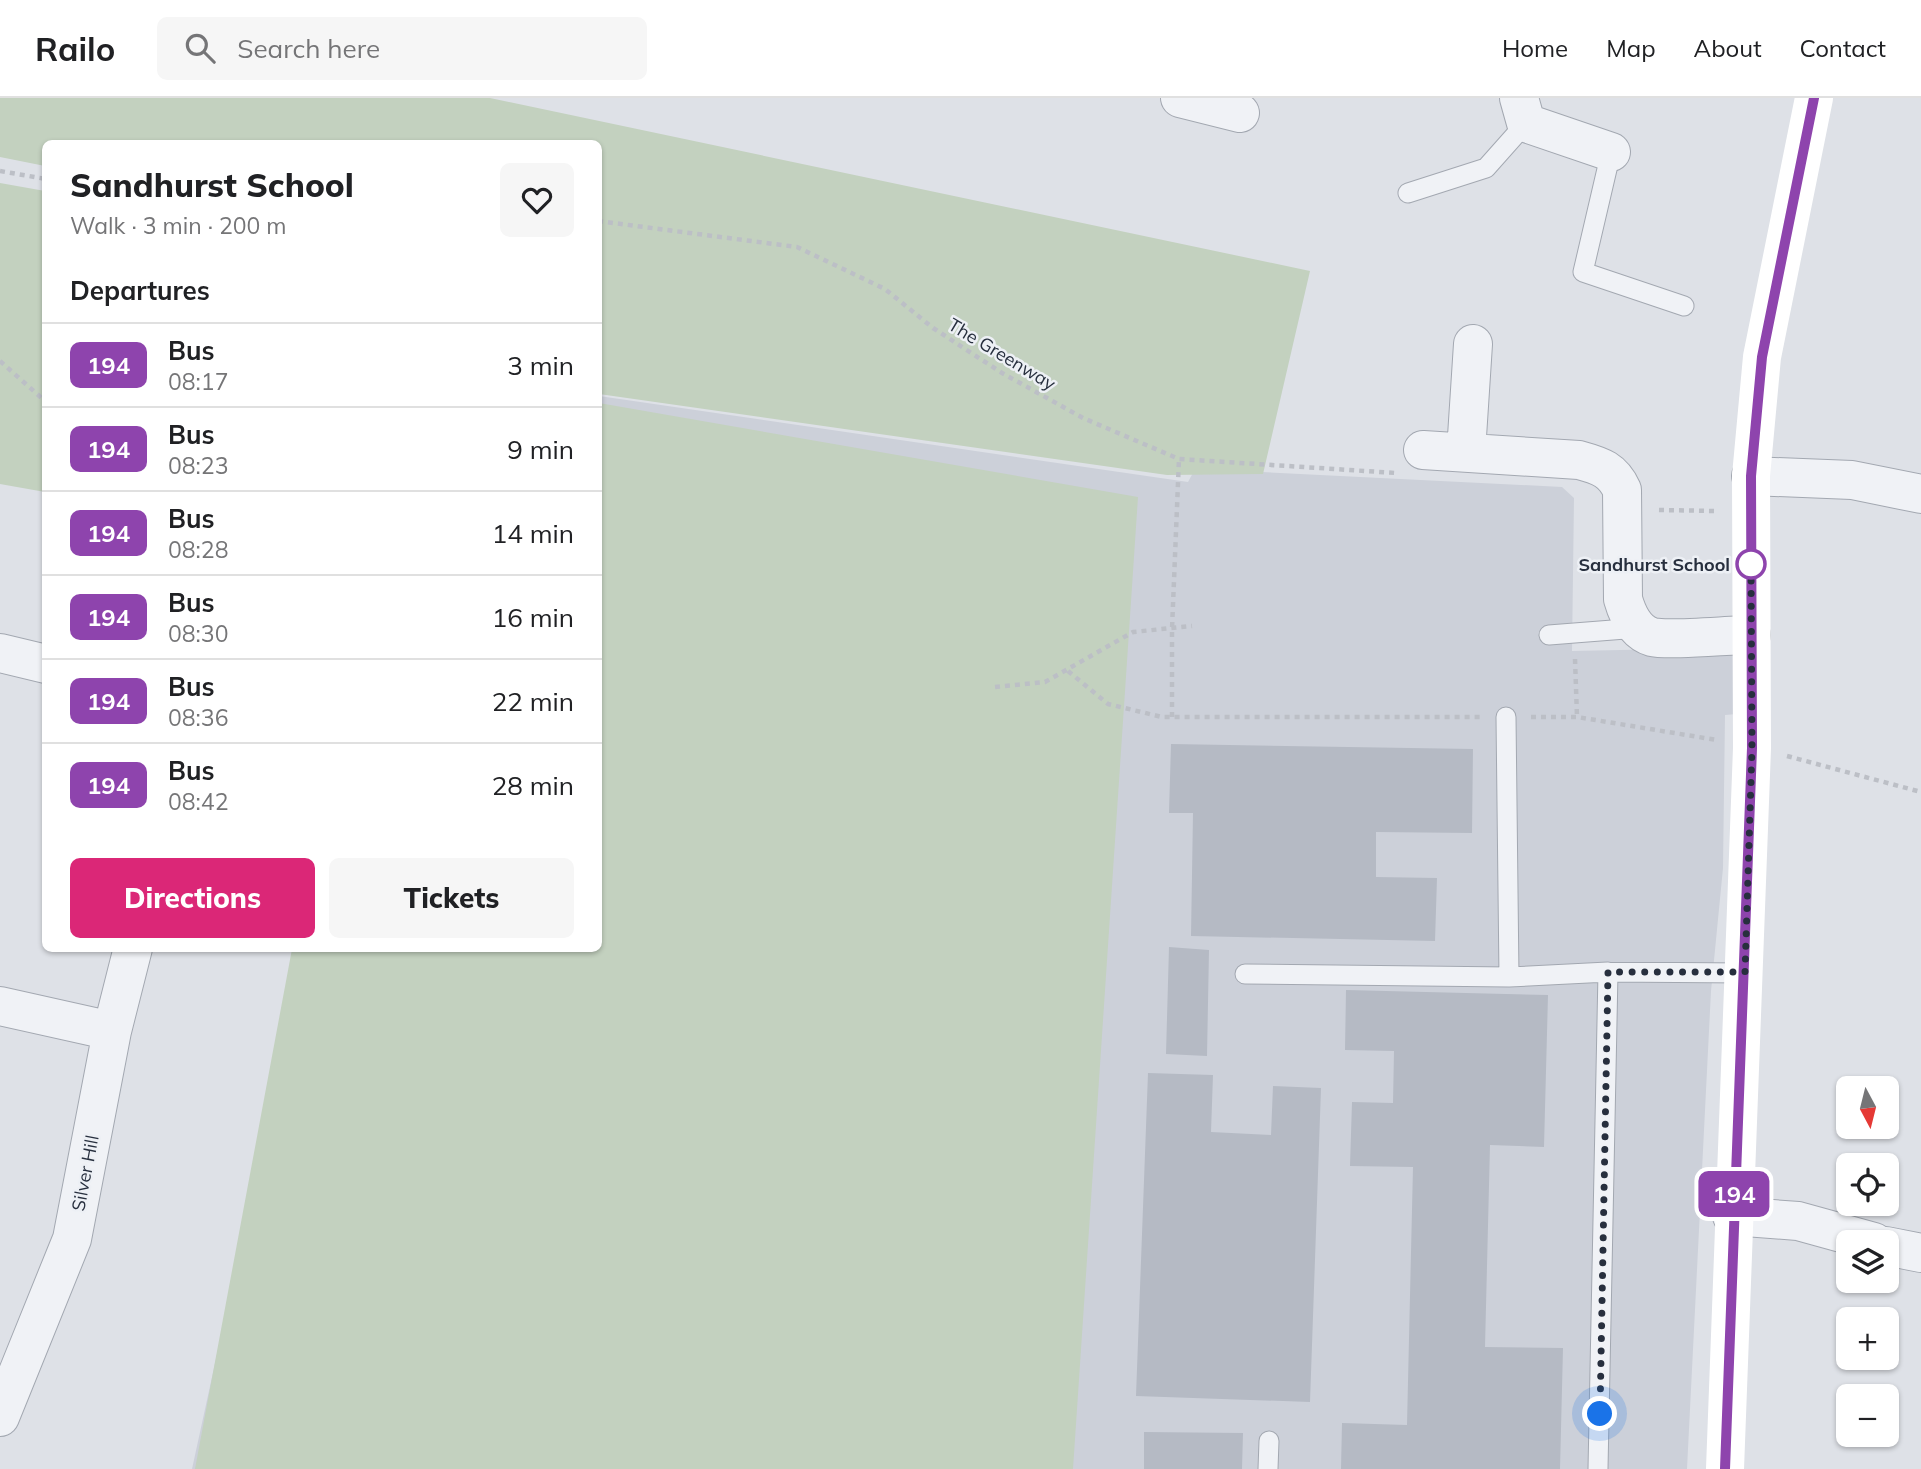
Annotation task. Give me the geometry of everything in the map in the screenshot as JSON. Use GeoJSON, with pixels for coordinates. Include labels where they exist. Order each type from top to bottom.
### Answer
{"type":"FeatureCollection","features":[{"type":"Feature","properties":{"kind":"street"},"geometry":{"type":"LineString","coordinates":[[1180,98],[1239,117]]}},
{"type":"Feature","properties":{"kind":"street"},"geometry":{"type":"LineString","coordinates":[[1725,1469],[1732,1216],[1745,972],[1752,748],[1751,494],[1762,357],[1814,98]]}},
{"type":"Feature","properties":{"kind":"street"},"geometry":{"type":"LineString","coordinates":[[1522,111],[1611,152]]}},
{"type":"Feature","properties":{"kind":"street"},"geometry":{"type":"LineString","coordinates":[[1466,452],[1474,344]]}},
{"type":"Feature","properties":{"kind":"street"},"geometry":{"type":"LineString","coordinates":[[1414,462],[1466,452],[1579,460],[1600,466],[1615,475],[1622,490],[1623,599],[1627,614],[1638,628],[1652,637],[1751,635]]}},
{"type":"Feature","properties":{"kind":"street"},"geometry":{"type":"LineString","coordinates":[[1751,494],[1852,480],[1921,494]]}},
{"type":"Feature","properties":{"kind":"street"},"geometry":{"type":"LineString","coordinates":[[0,653],[42,663]]}},
{"type":"Feature","properties":{"kind":"street","name":"Silver Hill"},"geometry":{"type":"LineString","coordinates":[[0,1417],[72,1239],[112,1031],[133,952]]}},
{"type":"Feature","properties":{"kind":"street"},"geometry":{"type":"LineString","coordinates":[[0,1006],[112,1031]]}},
{"type":"Feature","properties":{"kind":"street"},"geometry":{"type":"LineString","coordinates":[[1732,1216],[1798,1221],[1836,1232]]}},
{"type":"Feature","properties":{"kind":"street"},"geometry":{"type":"LineString","coordinates":[[1899,1248],[1921,1252]]}},
{"type":"Feature","properties":{"kind":"lane"},"geometry":{"type":"LineString","coordinates":[[1408,193],[1486,168],[1522,111]]}},
{"type":"Feature","properties":{"kind":"lane"},"geometry":{"type":"LineString","coordinates":[[1611,152],[1583,272],[1684,306]]}},
{"type":"Feature","properties":{"kind":"lane"},"geometry":{"type":"LineString","coordinates":[[1549,635],[1638,628]]}},
{"type":"Feature","properties":{"kind":"lane"},"geometry":{"type":"LineString","coordinates":[[1506,717],[1509,977]]}},
{"type":"Feature","properties":{"kind":"lane"},"geometry":{"type":"LineString","coordinates":[[1245,974],[1509,977],[1608,972],[1745,972]]}},
{"type":"Feature","properties":{"kind":"lane"},"geometry":{"type":"LineString","coordinates":[[1598,1469],[1608,972]]}},
{"type":"Feature","properties":{"kind":"lane"},"geometry":{"type":"LineString","coordinates":[[1268,1469],[1269,1441]]}},
{"type":"Feature","properties":{"kind":"path"},"geometry":{"type":"LineString","coordinates":[[0,172],[42,178]]}},
{"type":"Feature","properties":{"kind":"path","name":"The Greenway"},"geometry":{"type":"LineString","coordinates":[[602,222],[797,247],[885,289],[933,328],[1002,373],[1083,418],[1180,459],[1414,462]]}},
{"type":"Feature","properties":{"kind":"path"},"geometry":{"type":"LineString","coordinates":[[0,360],[42,398]]}},
{"type":"Feature","properties":{"kind":"path"},"geometry":{"type":"LineString","coordinates":[[1172,717],[1172,629],[1180,459]]}},
{"type":"Feature","properties":{"kind":"path"},"geometry":{"type":"LineString","coordinates":[[1657,510],[1751,494]]}},
{"type":"Feature","properties":{"kind":"path"},"geometry":{"type":"LineString","coordinates":[[995,687],[1045,682],[1133,632],[1192,626]]}},
{"type":"Feature","properties":{"kind":"path"},"geometry":{"type":"LineString","coordinates":[[1575,656],[1577,718]]}},
{"type":"Feature","properties":{"kind":"path"},"geometry":{"type":"LineString","coordinates":[[1068,671],[1108,704],[1130,711],[1172,717],[1577,718],[1719,740]]}},
{"type":"Feature","properties":{"kind":"path"},"geometry":{"type":"LineString","coordinates":[[1776,753],[1921,792]]}},
{"type":"Feature","properties":{"kind":"shaded area","name":"Sandhurst School"},"geometry":{"type":"Polygon","coordinates":[[[602,396],[1188,482],[1194,471],[1202,469],[1562,487],[1574,498],[1572,651],[1670,649],[1737,652],[1737,714],[1725,715],[1723,868],[1711,991],[1687,1469],[192,1469],[279,1069],[587,952],[602,952],[602,396]]]}},
{"type":"Feature","properties":{"kind":"green space"},"geometry":{"type":"Polygon","coordinates":[[[0,98],[490,98],[1310,271],[1263,474],[1167,475],[602,394],[602,140],[42,140],[42,165],[0,157],[0,98]]]}},
{"type":"Feature","properties":{"kind":"green space"},"geometry":{"type":"Polygon","coordinates":[[[0,183],[42,190],[42,491],[0,484],[0,183]]]}},
{"type":"Feature","properties":{"kind":"green space"},"geometry":{"type":"Polygon","coordinates":[[[602,404],[1138,497],[1073,1469],[195,1469],[291,952],[602,952],[602,404]]]}},
{"type":"Feature","properties":{"kind":"building"},"geometry":{"type":"Polygon","coordinates":[[[1171,744],[1473,749],[1472,833],[1376,832],[1376,877],[1437,878],[1435,941],[1191,936],[1193,813],[1169,813],[1171,744]]]}},
{"type":"Feature","properties":{"kind":"building"},"geometry":{"type":"Polygon","coordinates":[[[1169,947],[1209,950],[1207,1056],[1166,1054],[1169,947]]]}},
{"type":"Feature","properties":{"kind":"building"},"geometry":{"type":"Polygon","coordinates":[[[1346,990],[1548,995],[1544,1147],[1490,1145],[1485,1347],[1563,1348],[1560,1469],[1341,1469],[1342,1423],[1407,1425],[1413,1167],[1350,1166],[1352,1102],[1393,1103],[1394,1051],[1345,1050],[1346,990]]]}},
{"type":"Feature","properties":{"kind":"building"},"geometry":{"type":"Polygon","coordinates":[[[1148,1073],[1213,1075],[1211,1132],[1271,1135],[1273,1086],[1321,1088],[1310,1402],[1136,1396],[1148,1073]]]}},
{"type":"Feature","properties":{"kind":"building"},"geometry":{"type":"Polygon","coordinates":[[[1144,1432],[1243,1433],[1242,1469],[1144,1469],[1144,1432]]]}},
{"type":"Feature","properties":{"kind":"bus line","name":"194"},"geometry":{"type":"LineString","coordinates":[[1725,1469],[1732,1216],[1745,972],[1752,748],[1751,476],[1762,357],[1814,98]]}},
{"type":"Feature","properties":{"kind":"place","name":"Sandhurst School"},"geometry":{"type":"Point","coordinates":[1751,564]}},
{"type":"Feature","properties":{"kind":"route"},"geometry":{"type":"LineString","coordinates":[[1600,1414],[1608,972],[1745,972],[1752,748],[1751,561],[1751,564]]}}]}
